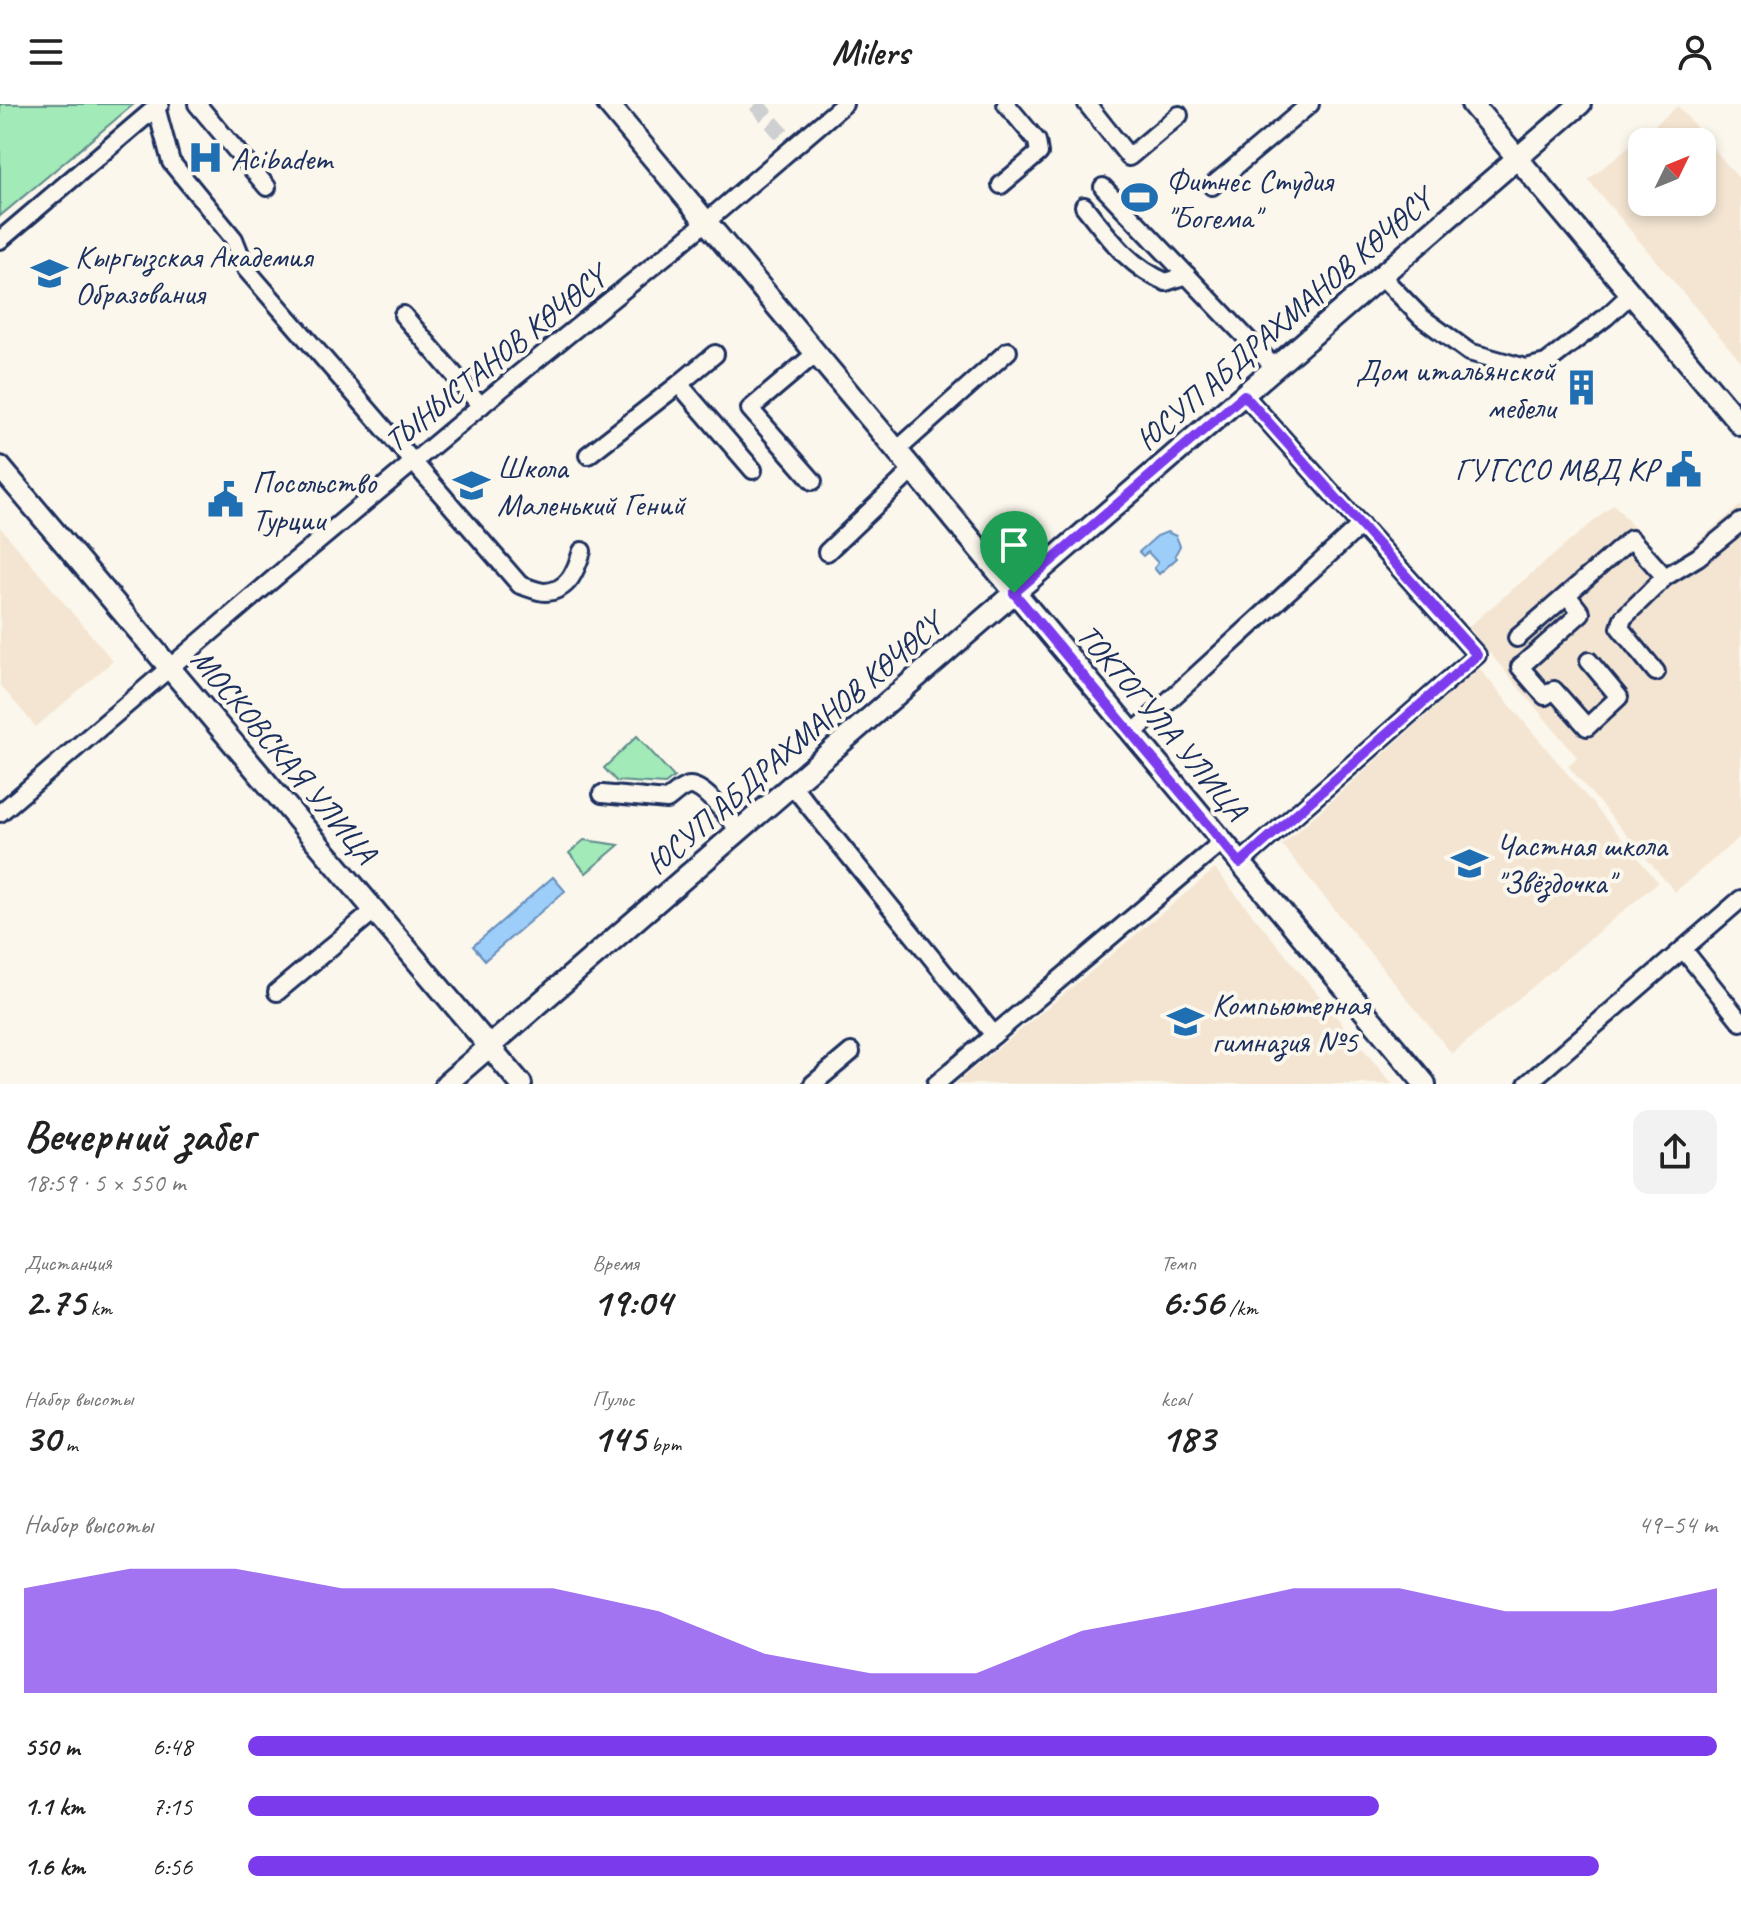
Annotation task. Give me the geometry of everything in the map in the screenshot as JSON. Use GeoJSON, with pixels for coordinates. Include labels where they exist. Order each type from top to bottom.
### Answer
{"type":"FeatureCollection","features":[{"type":"Feature","properties":{"kind":"main road","name":"ТОКТОГУЛА УЛИЦА"},"geometry":{"type":"LineString","coordinates":[[608,104],[1425,1084]]}},
{"type":"Feature","properties":{"kind":"main road"},"geometry":{"type":"LineString","coordinates":[[1472,104],[1631,294],[1737,411]]}},
{"type":"Feature","properties":{"kind":"main road","name":"ЮСУП АБДРАХМАНОВ КӨЧӨСҮ"},"geometry":{"type":"LineString","coordinates":[[446,1084],[1580,104]]}},
{"type":"Feature","properties":{"kind":"main road","name":"МОСКОВСКАЯ УЛИЦА"},"geometry":{"type":"LineString","coordinates":[[0,467],[521,1084]]}},
{"type":"Feature","properties":{"kind":"street"},"geometry":{"type":"LineString","coordinates":[[197,104],[267,187]]}},
{"type":"Feature","properties":{"kind":"street","name":"ТЫНЫСТАНОВ КӨЧӨСҮ"},"geometry":{"type":"LineString","coordinates":[[0,813],[413,462],[706,222],[844,104]]}},
{"type":"Feature","properties":{"kind":"street"},"geometry":{"type":"LineString","coordinates":[[1001,185],[1039,153],[1037,141],[1006,104]]}},
{"type":"Feature","properties":{"kind":"street"},"geometry":{"type":"LineString","coordinates":[[1087,104],[1129,157],[1179,115]]}},
{"type":"Feature","properties":{"kind":"street"},"geometry":{"type":"LineString","coordinates":[[1212,186],[1310,104]]}},
{"type":"Feature","properties":{"kind":"street"},"geometry":{"type":"LineString","coordinates":[[0,240],[158,105],[171,162],[234,239],[246,269],[520,585],[545,592],[560,588],[574,575],[582,551]]}},
{"type":"Feature","properties":{"kind":"street"},"geometry":{"type":"LineString","coordinates":[[1103,187],[1275,368]]}},
{"type":"Feature","properties":{"kind":"street"},"geometry":{"type":"LineString","coordinates":[[1084,206],[1124,256],[1149,274],[1166,282],[1187,275]]}},
{"type":"Feature","properties":{"kind":"street"},"geometry":{"type":"LineString","coordinates":[[1381,276],[1421,317],[1469,352],[1526,368],[1546,363],[1631,294]]}},
{"type":"Feature","properties":{"kind":"street"},"geometry":{"type":"LineString","coordinates":[[403,315],[481,406]]}},
{"type":"Feature","properties":{"kind":"street"},"geometry":{"type":"LineString","coordinates":[[896,451],[1008,351]]}},
{"type":"Feature","properties":{"kind":"street"},"geometry":{"type":"LineString","coordinates":[[588,455],[715,354]]}},
{"type":"Feature","properties":{"kind":"street"},"geometry":{"type":"LineString","coordinates":[[813,481],[750,409],[815,354]]}},
{"type":"Feature","properties":{"kind":"street"},"geometry":{"type":"LineString","coordinates":[[679,384],[753,470]]}},
{"type":"Feature","properties":{"kind":"street"},"geometry":{"type":"LineString","coordinates":[[1240,863],[1477,655],[1244,395]]}},
{"type":"Feature","properties":{"kind":"street"},"geometry":{"type":"LineString","coordinates":[[827,552],[912,471]]}},
{"type":"Feature","properties":{"kind":"street"},"geometry":{"type":"LineString","coordinates":[[1656,672],[1620,628],[1623,618],[1665,577],[1698,557],[1741,522]]}},
{"type":"Feature","properties":{"kind":"street"},"geometry":{"type":"LineString","coordinates":[[1132,734],[1361,525]]}},
{"type":"Feature","properties":{"kind":"street"},"geometry":{"type":"LineString","coordinates":[[1517,638],[1631,539],[1665,577]]}},
{"type":"Feature","properties":{"kind":"street"},"geometry":{"type":"LineString","coordinates":[[1567,595],[1581,613],[1520,667],[1545,696],[1554,690],[1587,727],[1619,697],[1589,661]]}},
{"type":"Feature","properties":{"kind":"street"},"geometry":{"type":"LineString","coordinates":[[792,785],[994,1035]]}},
{"type":"Feature","properties":{"kind":"street"},"geometry":{"type":"LineString","coordinates":[[602,794],[667,800],[686,786],[696,786],[740,831]]}},
{"type":"Feature","properties":{"kind":"street"},"geometry":{"type":"LineString","coordinates":[[936,1084],[1222,842]]}},
{"type":"Feature","properties":{"kind":"street"},"geometry":{"type":"LineString","coordinates":[[1527,1084],[1741,899]]}},
{"type":"Feature","properties":{"kind":"street"},"geometry":{"type":"LineString","coordinates":[[277,992],[375,910]]}},
{"type":"Feature","properties":{"kind":"street"},"geometry":{"type":"LineString","coordinates":[[1683,949],[1741,1022]]}},
{"type":"Feature","properties":{"kind":"street"},"geometry":{"type":"LineString","coordinates":[[813,1084],[851,1052]]}},
{"type":"Feature","properties":{"kind":"shaded area"},"geometry":{"type":"Polygon","coordinates":[[[1678,106],[1696,128],[1651,128],[1678,106]]]}},
{"type":"Feature","properties":{"kind":"shaded area"},"geometry":{"type":"Polygon","coordinates":[[[1628,147],[1628,216],[1716,216],[1716,151],[1741,181],[1741,362],[1588,180],[1628,147]]]}},
{"type":"Feature","properties":{"kind":"shaded area"},"geometry":{"type":"Polygon","coordinates":[[[1614,504],[1667,567],[1741,505],[1741,836],[1675,892],[1568,766],[1577,757],[1468,627],[1614,504]]]}},
{"type":"Feature","properties":{"kind":"shaded area"},"geometry":{"type":"Polygon","coordinates":[[[0,527],[113,661],[36,727],[0,685],[0,527]]]}},
{"type":"Feature","properties":{"kind":"shaded area","name":"Частная школа \"Звёздочка\""},"geometry":{"type":"Polygon","coordinates":[[[1479,668],[1658,882],[1452,1054],[1282,845],[1479,668]]]}},
{"type":"Feature","properties":{"kind":"shaded area","name":"Компьютерная гимназия №5"},"geometry":{"type":"Polygon","coordinates":[[[1215,869],[1392,1084],[955,1084],[1215,869]]]}},
{"type":"Feature","properties":{"kind":"green space"},"geometry":{"type":"Polygon","coordinates":[[[0,104],[134,104],[0,216],[0,104]]]}},
{"type":"Feature","properties":{"kind":"green space"},"geometry":{"type":"Polygon","coordinates":[[[637,736],[674,777],[665,784],[616,781],[604,768],[637,736]]]}},
{"type":"Feature","properties":{"kind":"green space"},"geometry":{"type":"Polygon","coordinates":[[[584,840],[619,845],[586,873],[569,853],[584,840]]]}},
{"type":"Feature","properties":{"kind":"water"},"geometry":{"type":"Polygon","coordinates":[[[1167,532],[1176,536],[1180,546],[1175,555],[1177,558],[1159,574],[1154,568],[1158,563],[1148,552],[1143,556],[1139,552],[1157,536],[1167,532]]]}},
{"type":"Feature","properties":{"kind":"water"},"geometry":{"type":"Polygon","coordinates":[[[553,877],[565,891],[485,960],[473,946],[553,877]]]}},
{"type":"Feature","properties":{"kind":"tunnel"},"geometry":{"type":"LineString","coordinates":[[756,104],[793,147]]}},
{"type":"Feature","properties":{"kind":"place","name":"Acibadem"},"geometry":{"type":"Point","coordinates":[205,158]}},
{"type":"Feature","properties":{"kind":"place","name":"Фитнес Студия \"Богема\""},"geometry":{"type":"Point","coordinates":[1140,198]}},
{"type":"Feature","properties":{"kind":"place","name":"Кыргызская Академия Образования"},"geometry":{"type":"Point","coordinates":[49,274]}},
{"type":"Feature","properties":{"kind":"place","name":"Дом итальянской мебели"},"geometry":{"type":"Point","coordinates":[1581,388]}},
{"type":"Feature","properties":{"kind":"place","name":"ГУГССО МВД КР"},"geometry":{"type":"Point","coordinates":[1684,469]}},
{"type":"Feature","properties":{"kind":"place","name":"Школа Маленький Гений"},"geometry":{"type":"Point","coordinates":[471,485]}},
{"type":"Feature","properties":{"kind":"place","name":"Посольство Турции"},"geometry":{"type":"Point","coordinates":[226,500]}},
{"type":"Feature","properties":{"kind":"place","name":"Частная школа \"Звёздочка\""},"geometry":{"type":"Point","coordinates":[1470,863]}},
{"type":"Feature","properties":{"kind":"place","name":"Компьютерная гимназия №5"},"geometry":{"type":"Point","coordinates":[1186,1022]}},
{"type":"Feature","properties":{"kind":"route"},"geometry":{"type":"LineString","coordinates":[[1244,395],[1477,655],[1240,863],[1014,593],[1244,395]]}}]}
